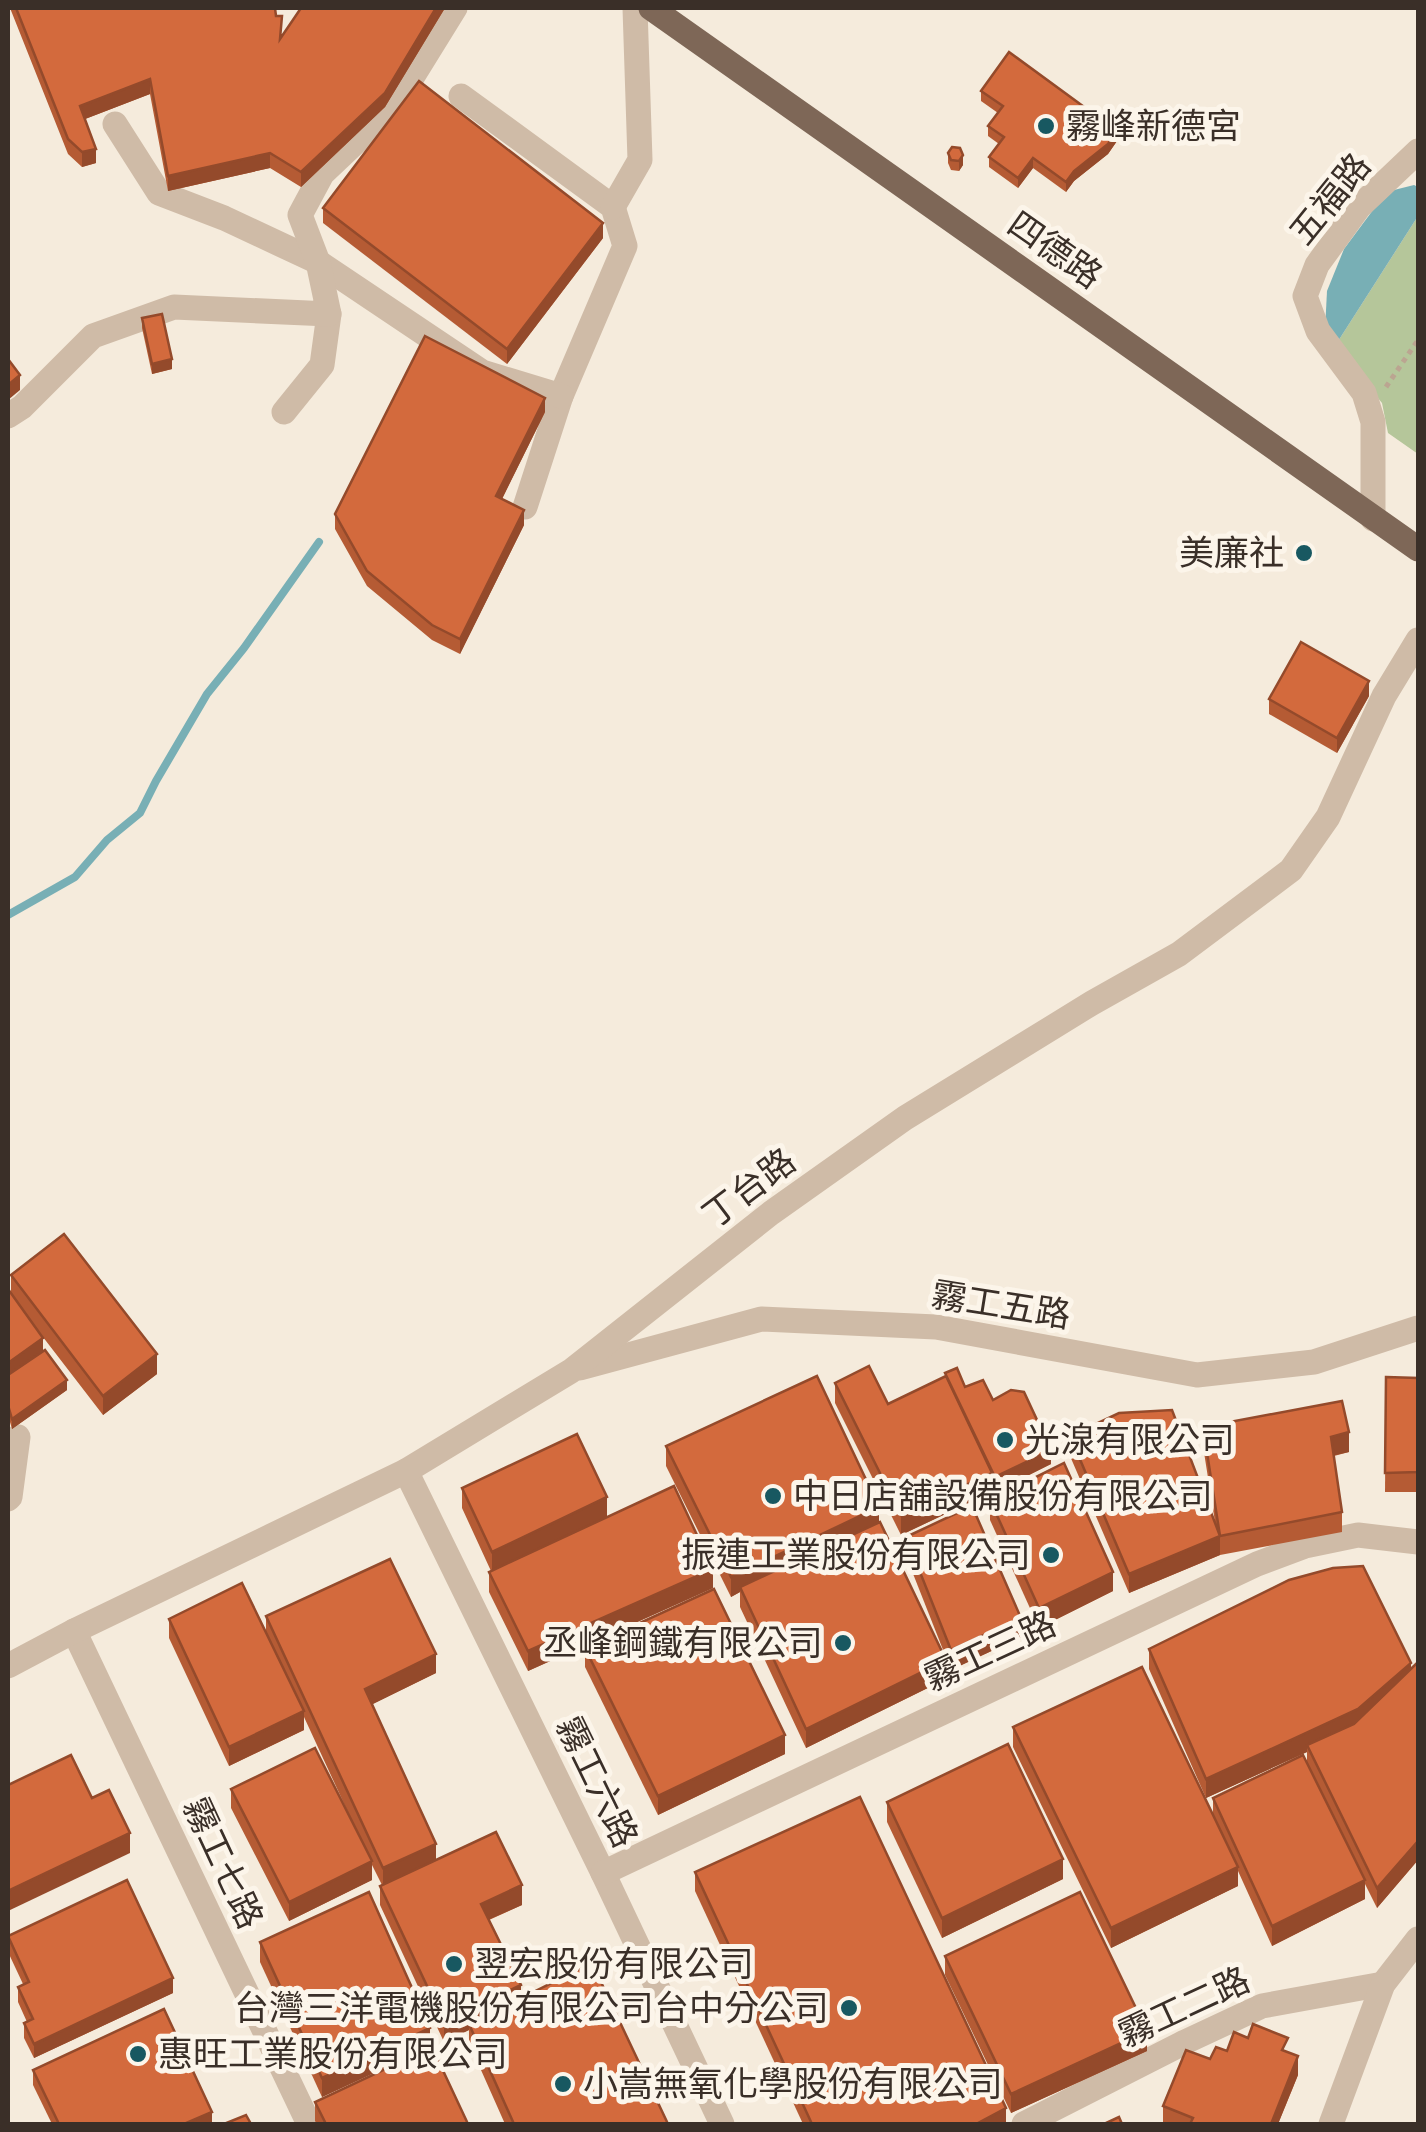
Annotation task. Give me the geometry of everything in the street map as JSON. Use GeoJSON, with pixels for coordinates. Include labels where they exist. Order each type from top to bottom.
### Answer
{"type":"FeatureCollection","features":[{"type":"Feature","properties":{"kind":"main road","name":"四德路"},"geometry":{"type":"LineString","coordinates":[[651,8],[1418,549]]}},
{"type":"Feature","properties":{"kind":"street"},"geometry":{"type":"LineString","coordinates":[[284,412],[322,364],[329,314],[318,262],[300,215],[322,174],[395,105],[456,8]]}},
{"type":"Feature","properties":{"kind":"street"},"geometry":{"type":"LineString","coordinates":[[613,208],[640,160],[635,8]]}},
{"type":"Feature","properties":{"kind":"street"},"geometry":{"type":"LineString","coordinates":[[461,96],[613,208],[625,246],[561,396],[524,507]]}},
{"type":"Feature","properties":{"kind":"street"},"geometry":{"type":"LineString","coordinates":[[115,124],[159,193],[318,262],[482,372],[561,396]]}},
{"type":"Feature","properties":{"kind":"street","name":"五福路"},"geometry":{"type":"LineString","coordinates":[[1373,519],[1373,422],[1364,394],[1318,330],[1305,296],[1317,265],[1359,207],[1418,151]]}},
{"type":"Feature","properties":{"kind":"street"},"geometry":{"type":"LineString","coordinates":[[8,416],[22,407],[93,336],[174,307],[329,314]]}},
{"type":"Feature","properties":{"kind":"street","name":"丁台路"},"geometry":{"type":"LineString","coordinates":[[8,1666],[406,1472],[571,1370],[771,1213],[905,1118],[1179,954],[1290,870],[1328,816],[1384,696],[1418,640]]}},
{"type":"Feature","properties":{"kind":"street","name":"霧工五路"},"geometry":{"type":"LineString","coordinates":[[571,1370],[761,1319],[936,1327],[1197,1375],[1314,1362],[1418,1328]]}},
{"type":"Feature","properties":{"kind":"street"},"geometry":{"type":"LineString","coordinates":[[8,1499],[18,1437]]}},
{"type":"Feature","properties":{"kind":"street","name":"霧工六路"},"geometry":{"type":"LineString","coordinates":[[406,1472],[722,2124]]}},
{"type":"Feature","properties":{"kind":"street","name":"霧工三路"},"geometry":{"type":"LineString","coordinates":[[603,1873],[1257,1564],[1306,1546],[1358,1536],[1418,1542]]}},
{"type":"Feature","properties":{"kind":"street","name":"霧工七路"},"geometry":{"type":"LineString","coordinates":[[74,1631],[309,2124]]}},
{"type":"Feature","properties":{"kind":"street"},"geometry":{"type":"LineString","coordinates":[[1331,2124],[1383,1984],[1418,1940]]}},
{"type":"Feature","properties":{"kind":"street","name":"霧工二路"},"geometry":{"type":"LineString","coordinates":[[1024,2124],[1262,2006],[1383,1984]]}},
{"type":"Feature","properties":{"kind":"path"},"geometry":{"type":"LineString","coordinates":[[1378,398],[1418,340]]}},
{"type":"Feature","properties":{"kind":"green space"},"geometry":{"type":"Polygon","coordinates":[[[1418,216],[1418,454],[1388,433],[1382,403],[1335,346],[1418,216]]]}},
{"type":"Feature","properties":{"kind":"water"},"geometry":{"type":"Polygon","coordinates":[[[1418,187],[1418,216],[1335,346],[1325,330],[1327,291],[1344,249],[1373,210],[1394,190],[1418,187]]]}},
{"type":"Feature","properties":{"kind":"building"},"geometry":{"type":"Polygon","coordinates":[[[16,8],[275,8],[276,16],[282,16],[280,39],[301,8],[436,8],[385,93],[301,172],[270,153],[168,176],[150,79],[80,106],[96,149],[82,152],[68,139],[16,8]]]}},
{"type":"Feature","properties":{"kind":"building","name":"霧峰新德宮"},"geometry":{"type":"Polygon","coordinates":[[[1009,52],[1117,131],[1066,182],[1033,158],[1018,178],[989,157],[1004,137],[988,126],[1003,106],[981,91],[1009,52]]]}},
{"type":"Feature","properties":{"kind":"building"},"geometry":{"type":"Polygon","coordinates":[[[419,81],[603,223],[507,349],[323,208],[419,81]]]}},
{"type":"Feature","properties":{"kind":"building"},"geometry":{"type":"Polygon","coordinates":[[[952,147],[960,148],[963,155],[959,161],[951,160],[948,153],[952,147]]]}},
{"type":"Feature","properties":{"kind":"building"},"geometry":{"type":"Polygon","coordinates":[[[162,314],[172,359],[152,364],[142,318],[162,314]]]}},
{"type":"Feature","properties":{"kind":"building"},"geometry":{"type":"Polygon","coordinates":[[[425,336],[545,398],[496,496],[524,510],[460,639],[432,625],[367,571],[335,514],[425,336]]]}},
{"type":"Feature","properties":{"kind":"building"},"geometry":{"type":"Polygon","coordinates":[[[8,359],[20,375],[8,385],[8,359]]]}},
{"type":"Feature","properties":{"kind":"building"},"geometry":{"type":"Polygon","coordinates":[[[1301,642],[1369,681],[1337,738],[1269,699],[1301,642]]]}},
{"type":"Feature","properties":{"kind":"building"},"geometry":{"type":"Polygon","coordinates":[[[64,1234],[157,1354],[103,1396],[11,1275],[64,1234]]]}},
{"type":"Feature","properties":{"kind":"building"},"geometry":{"type":"Polygon","coordinates":[[[8,1289],[43,1338],[8,1363],[8,1289]]]}},
{"type":"Feature","properties":{"kind":"building"},"geometry":{"type":"Polygon","coordinates":[[[45,1350],[67,1380],[12,1419],[8,1375],[45,1350]]]}},
{"type":"Feature","properties":{"kind":"building"},"geometry":{"type":"Polygon","coordinates":[[[869,1366],[888,1404],[946,1376],[992,1473],[901,1515],[835,1383],[869,1366]]]}},
{"type":"Feature","properties":{"kind":"building","name":"光湶有限公司"},"geometry":{"type":"Polygon","coordinates":[[[957,1368],[965,1387],[983,1380],[993,1400],[1011,1390],[1024,1392],[1051,1450],[995,1477],[945,1373],[957,1368]]]}},
{"type":"Feature","properties":{"kind":"building","name":"中日店舖設備股份有限公司"},"geometry":{"type":"Polygon","coordinates":[[[817,1376],[879,1507],[731,1577],[666,1446],[817,1376]]]}},
{"type":"Feature","properties":{"kind":"building"},"geometry":{"type":"Polygon","coordinates":[[[1386,1377],[1418,1378],[1418,1472],[1385,1473],[1386,1377]]]}},
{"type":"Feature","properties":{"kind":"building"},"geometry":{"type":"Polygon","coordinates":[[[1342,1401],[1349,1432],[1331,1437],[1342,1512],[1220,1536],[1203,1427],[1342,1401]]]}},
{"type":"Feature","properties":{"kind":"building"},"geometry":{"type":"Polygon","coordinates":[[[1172,1410],[1220,1536],[1129,1574],[1070,1436],[1119,1413],[1172,1410]]]}},
{"type":"Feature","properties":{"kind":"building"},"geometry":{"type":"Polygon","coordinates":[[[577,1434],[607,1497],[492,1552],[462,1488],[577,1434]]]}},
{"type":"Feature","properties":{"kind":"building","name":"振連工業股份有限公司"},"geometry":{"type":"Polygon","coordinates":[[[1064,1463],[1113,1572],[1039,1608],[990,1500],[1064,1463]]]}},
{"type":"Feature","properties":{"kind":"building"},"geometry":{"type":"Polygon","coordinates":[[[674,1486],[713,1569],[528,1651],[489,1572],[674,1486]]]}},
{"type":"Feature","properties":{"kind":"building"},"geometry":{"type":"Polygon","coordinates":[[[972,1506],[1021,1618],[951,1650],[906,1537],[972,1506]]]}},
{"type":"Feature","properties":{"kind":"building","name":"丞峰鋼鐵有限公司"},"geometry":{"type":"Polygon","coordinates":[[[880,1522],[946,1660],[806,1729],[740,1587],[880,1522]]]}},
{"type":"Feature","properties":{"kind":"building"},"geometry":{"type":"Polygon","coordinates":[[[390,1559],[436,1654],[365,1689],[436,1844],[383,1868],[266,1616],[390,1559]]]}},
{"type":"Feature","properties":{"kind":"building"},"geometry":{"type":"Polygon","coordinates":[[[1363,1566],[1411,1663],[1358,1709],[1206,1779],[1149,1649],[1289,1580],[1333,1568],[1363,1566]]]}},
{"type":"Feature","properties":{"kind":"building"},"geometry":{"type":"Polygon","coordinates":[[[242,1583],[304,1711],[229,1747],[169,1619],[242,1583]]]}},
{"type":"Feature","properties":{"kind":"building"},"geometry":{"type":"Polygon","coordinates":[[[714,1589],[785,1735],[658,1796],[585,1648],[714,1589]]]}},
{"type":"Feature","properties":{"kind":"building"},"geometry":{"type":"Polygon","coordinates":[[[1418,1662],[1418,1841],[1377,1888],[1307,1745],[1354,1724],[1418,1662]]]}},
{"type":"Feature","properties":{"kind":"building"},"geometry":{"type":"Polygon","coordinates":[[[1142,1667],[1238,1867],[1111,1928],[1013,1727],[1142,1667]]]}},
{"type":"Feature","properties":{"kind":"building"},"geometry":{"type":"Polygon","coordinates":[[[1008,1744],[1063,1859],[942,1918],[887,1802],[1008,1744]]]}},
{"type":"Feature","properties":{"kind":"building"},"geometry":{"type":"Polygon","coordinates":[[[315,1748],[372,1861],[289,1902],[231,1789],[315,1748]]]}},
{"type":"Feature","properties":{"kind":"building"},"geometry":{"type":"Polygon","coordinates":[[[71,1755],[92,1798],[109,1790],[130,1833],[8,1891],[8,1785],[71,1755]]]}},
{"type":"Feature","properties":{"kind":"building"},"geometry":{"type":"Polygon","coordinates":[[[1303,1755],[1365,1880],[1272,1926],[1213,1798],[1303,1755]]]}},
{"type":"Feature","properties":{"kind":"building","name":"台灣三洋電機股份有限公司台中分公司"},"geometry":{"type":"Polygon","coordinates":[[[860,1797],[1006,2108],[976,2124],[812,2124],[695,1872],[860,1797]]]}},
{"type":"Feature","properties":{"kind":"building","name":"翌宏股份有限公司"},"geometry":{"type":"Polygon","coordinates":[[[496,1832],[522,1885],[481,1904],[521,1985],[444,2022],[380,1886],[496,1832]]]}},
{"type":"Feature","properties":{"kind":"building"},"geometry":{"type":"Polygon","coordinates":[[[127,1880],[173,1978],[34,2044],[24,2023],[33,2019],[18,1987],[29,1982],[8,1936],[127,1880]]]}},
{"type":"Feature","properties":{"kind":"building"},"geometry":{"type":"Polygon","coordinates":[[[369,1892],[430,2028],[322,2078],[260,1942],[369,1892]]]}},
{"type":"Feature","properties":{"kind":"building"},"geometry":{"type":"Polygon","coordinates":[[[1080,1892],[1147,2031],[1011,2094],[945,1956],[1080,1892]]]}},
{"type":"Feature","properties":{"kind":"building","name":"小嵩無氧化學股份有限公司"},"geometry":{"type":"Polygon","coordinates":[[[592,1963],[668,2124],[514,2124],[469,2024],[592,1963]]]}},
{"type":"Feature","properties":{"kind":"building","name":"惠旺工業股份有限公司"},"geometry":{"type":"Polygon","coordinates":[[[164,2009],[212,2112],[184,2124],[59,2124],[33,2070],[164,2009]]]}},
{"type":"Feature","properties":{"kind":"building"},"geometry":{"type":"Polygon","coordinates":[[[1253,2024],[1288,2038],[1282,2050],[1298,2056],[1271,2124],[1190,2124],[1193,2118],[1163,2106],[1186,2050],[1210,2059],[1216,2047],[1227,2051],[1234,2032],[1248,2038],[1253,2024]]]}},
{"type":"Feature","properties":{"kind":"building"},"geometry":{"type":"Polygon","coordinates":[[[432,2047],[468,2124],[326,2124],[315,2102],[432,2047]]]}},
{"type":"Feature","properties":{"kind":"building"},"geometry":{"type":"Polygon","coordinates":[[[246,2115],[251,2124],[224,2124],[246,2115]]]}},
{"type":"Feature","properties":{"kind":"building"},"geometry":{"type":"Polygon","coordinates":[[[1119,2117],[1122,2124],[1104,2124],[1119,2117]]]}},
{"type":"Feature","properties":{"kind":"waterway"},"geometry":{"type":"LineString","coordinates":[[8,915],[75,877],[107,840],[140,813],[207,694],[319,542]]}},
{"type":"Feature","properties":{"kind":"place","name":"霧峰新德宮"},"geometry":{"type":"Point","coordinates":[1046,126]}},
{"type":"Feature","properties":{"kind":"place","name":"美廉社"},"geometry":{"type":"Point","coordinates":[1304,553]}},
{"type":"Feature","properties":{"kind":"place","name":"光湶有限公司"},"geometry":{"type":"Point","coordinates":[1005,1440]}},
{"type":"Feature","properties":{"kind":"place","name":"中日店舖設備股份有限公司"},"geometry":{"type":"Point","coordinates":[773,1496]}},
{"type":"Feature","properties":{"kind":"place","name":"振連工業股份有限公司"},"geometry":{"type":"Point","coordinates":[1051,1555]}},
{"type":"Feature","properties":{"kind":"place","name":"丞峰鋼鐵有限公司"},"geometry":{"type":"Point","coordinates":[843,1643]}},
{"type":"Feature","properties":{"kind":"place","name":"翌宏股份有限公司"},"geometry":{"type":"Point","coordinates":[454,1964]}},
{"type":"Feature","properties":{"kind":"place","name":"台灣三洋電機股份有限公司台中分公司"},"geometry":{"type":"Point","coordinates":[849,2008]}},
{"type":"Feature","properties":{"kind":"place","name":"惠旺工業股份有限公司"},"geometry":{"type":"Point","coordinates":[138,2054]}},
{"type":"Feature","properties":{"kind":"place","name":"小嵩無氧化學股份有限公司"},"geometry":{"type":"Point","coordinates":[563,2084]}}]}
